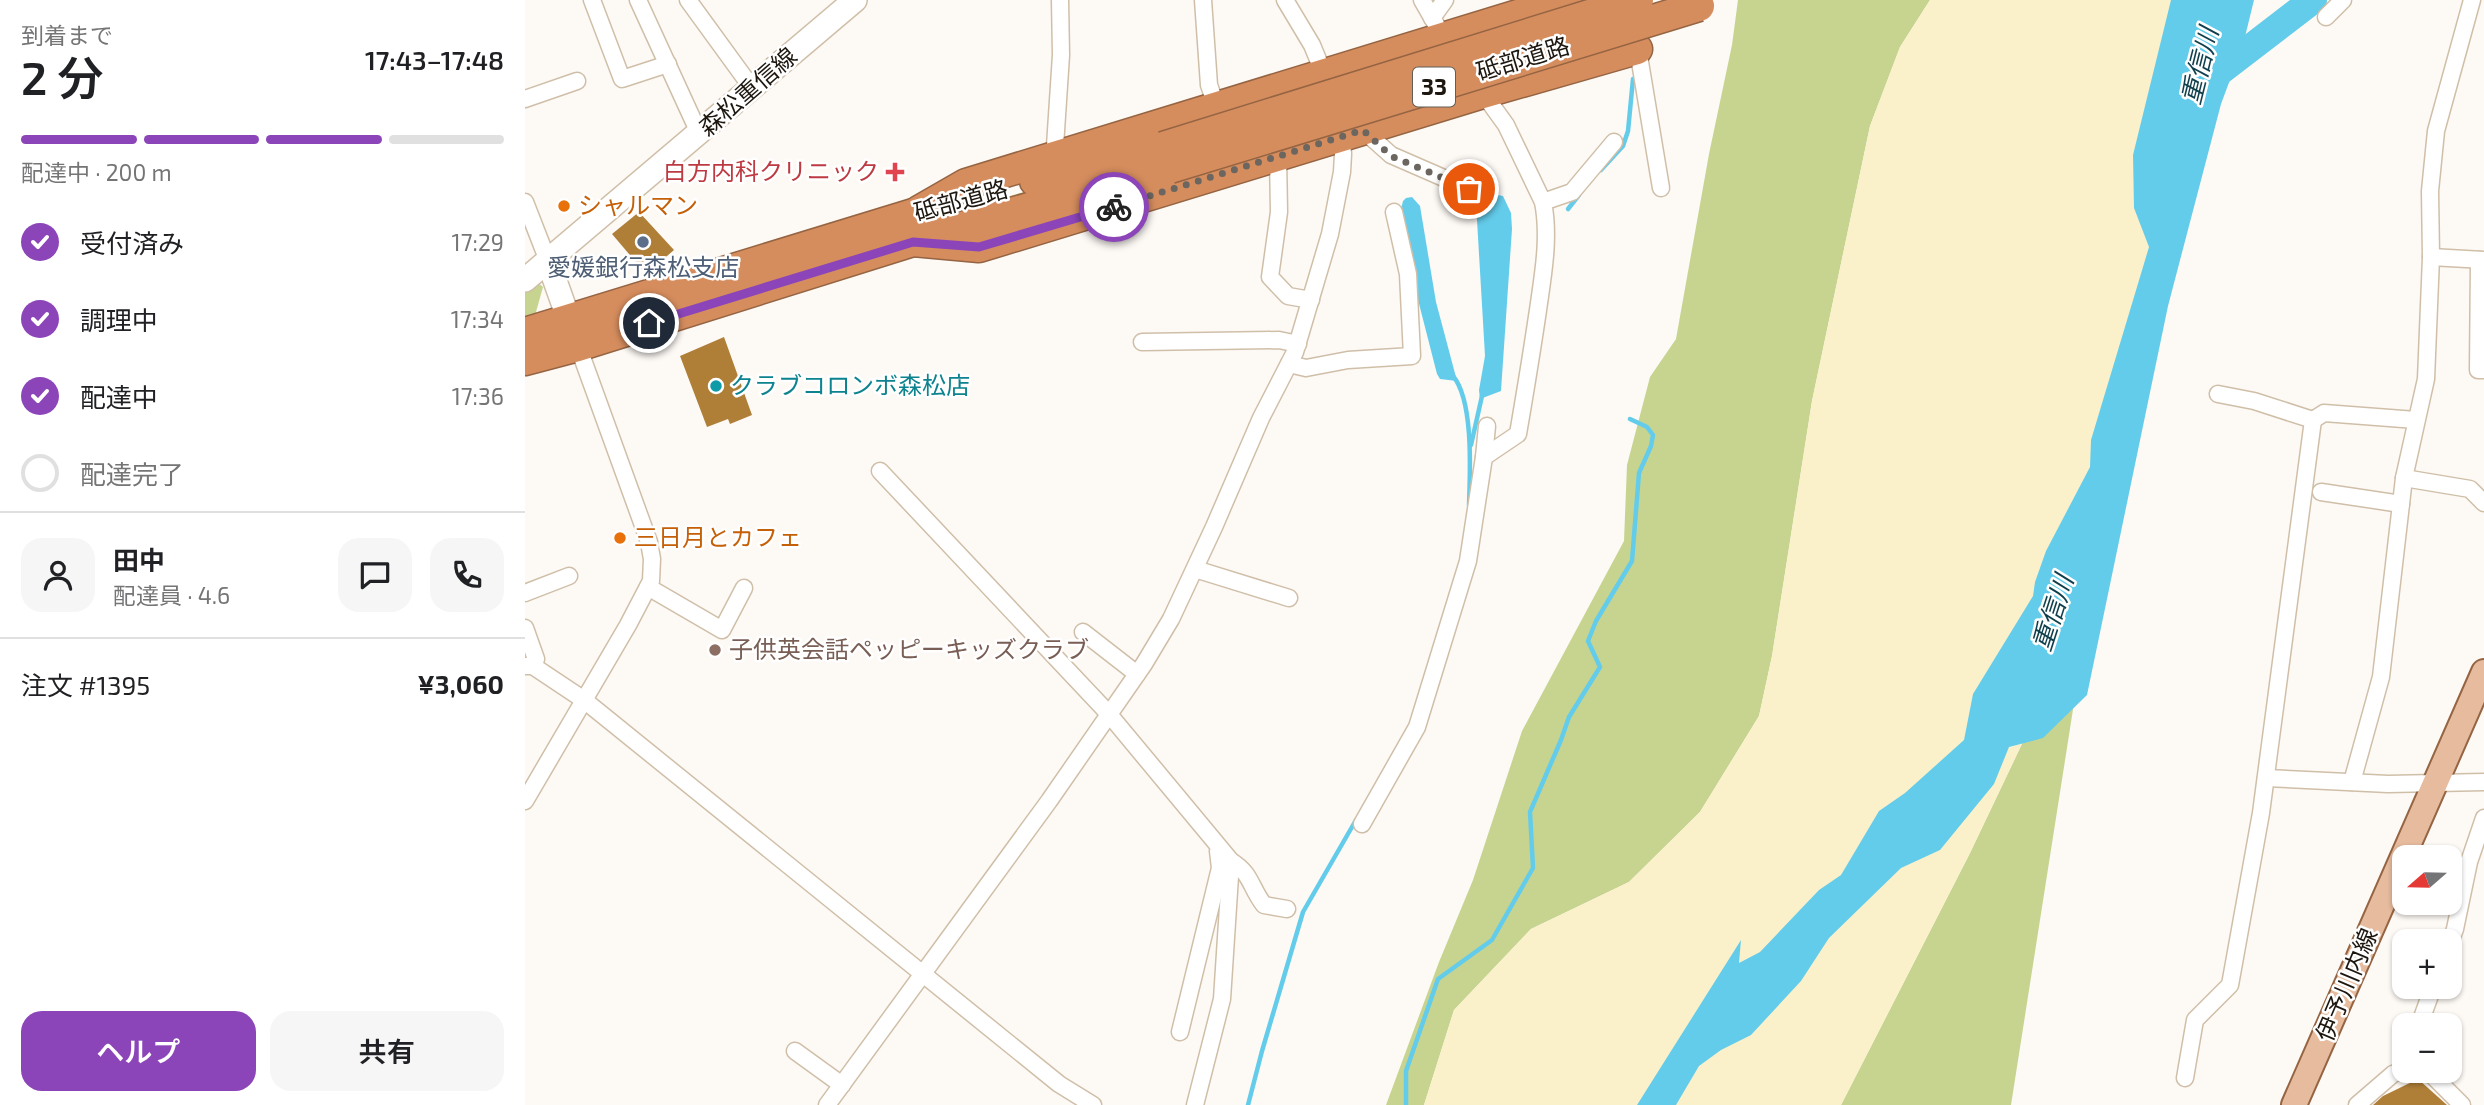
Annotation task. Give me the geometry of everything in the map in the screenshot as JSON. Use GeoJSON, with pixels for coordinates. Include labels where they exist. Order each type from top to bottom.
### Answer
{"type":"FeatureCollection","features":[{"type":"Feature","properties":{"kind":"highway"},"geometry":{"type":"LineString","coordinates":[[919,211],[966,184],[1325,76],[1437,28],[1567,0]]}},
{"type":"Feature","properties":{"kind":"highway","name":"砥部道路"},"geometry":{"type":"LineString","coordinates":[[525,333],[574,332],[913,242],[1637,0]]}},
{"type":"Feature","properties":{"kind":"highway","name":"砥部道路"},"geometry":{"type":"LineString","coordinates":[[525,360],[574,332],[919,211],[1048,177],[1166,158],[1717,0]]}},
{"type":"Feature","properties":{"kind":"highway"},"geometry":{"type":"LineString","coordinates":[[913,242],[979,247],[1483,93],[1637,49]]}},
{"type":"Feature","properties":{"kind":"main road","name":"森松重信線"},"geometry":{"type":"LineString","coordinates":[[525,281],[855,0]]}},
{"type":"Feature","properties":{"kind":"main road"},"geometry":{"type":"LineString","coordinates":[[548,261],[574,332]]}},
{"type":"Feature","properties":{"kind":"main road","name":"伊予川内線"},"geometry":{"type":"LineString","coordinates":[[2300,1104],[2434,784],[2484,672]]}},
{"type":"Feature","properties":{"kind":"street"},"geometry":{"type":"LineString","coordinates":[[592,0],[622,79],[668,64]]}},
{"type":"Feature","properties":{"kind":"street"},"geometry":{"type":"LineString","coordinates":[[638,0],[699,133]]}},
{"type":"Feature","properties":{"kind":"street"},"geometry":{"type":"LineString","coordinates":[[688,0],[752,88]]}},
{"type":"Feature","properties":{"kind":"street"},"geometry":{"type":"LineString","coordinates":[[1058,155],[1055,146],[1061,55],[1060,0]]}},
{"type":"Feature","properties":{"kind":"street"},"geometry":{"type":"LineString","coordinates":[[1203,0],[1209,85],[1217,108]]}},
{"type":"Feature","properties":{"kind":"street"},"geometry":{"type":"LineString","coordinates":[[1422,0],[1437,28],[1506,125],[1543,202],[1545,215],[1543,272],[1518,434],[1484,457]]}},
{"type":"Feature","properties":{"kind":"street"},"geometry":{"type":"LineString","coordinates":[[1437,28],[1445,0]]}},
{"type":"Feature","properties":{"kind":"street"},"geometry":{"type":"LineString","coordinates":[[1637,0],[1637,49],[1661,188]]}},
{"type":"Feature","properties":{"kind":"street"},"geometry":{"type":"LineString","coordinates":[[2326,17],[2343,0]]}},
{"type":"Feature","properties":{"kind":"street"},"geometry":{"type":"LineString","coordinates":[[2352,782],[2381,677],[2404,478],[2426,379],[2431,257],[2430,191],[2436,131],[2472,0]]}},
{"type":"Feature","properties":{"kind":"street"},"geometry":{"type":"LineString","coordinates":[[1281,1],[1298,18],[1353,133],[1391,156],[1469,189]]}},
{"type":"Feature","properties":{"kind":"street"},"geometry":{"type":"LineString","coordinates":[[525,99],[577,81]]}},
{"type":"Feature","properties":{"kind":"street"},"geometry":{"type":"LineString","coordinates":[[827,1105],[1049,801],[1137,674],[1171,619],[1261,418],[1298,344],[1353,133]]}},
{"type":"Feature","properties":{"kind":"street"},"geometry":{"type":"LineString","coordinates":[[1543,202],[1572,192],[1613,142]]}},
{"type":"Feature","properties":{"kind":"street"},"geometry":{"type":"LineString","coordinates":[[1278,157],[1279,212],[1270,277],[1288,296],[1311,300]]}},
{"type":"Feature","properties":{"kind":"street"},"geometry":{"type":"LineString","coordinates":[[525,202],[548,261]]}},
{"type":"Feature","properties":{"kind":"street"},"geometry":{"type":"LineString","coordinates":[[1289,364],[1306,368],[1348,360],[1412,356],[1408,274],[1394,212]]}},
{"type":"Feature","properties":{"kind":"street"},"geometry":{"type":"LineString","coordinates":[[2431,257],[2481,260],[2478,370],[2484,370]]}},
{"type":"Feature","properties":{"kind":"street"},"geometry":{"type":"LineString","coordinates":[[525,801],[651,581],[652,559],[649,542],[574,332]]}},
{"type":"Feature","properties":{"kind":"street"},"geometry":{"type":"LineString","coordinates":[[1142,342],[1279,340],[1298,344]]}},
{"type":"Feature","properties":{"kind":"street"},"geometry":{"type":"LineString","coordinates":[[2218,394],[2254,401],[2313,420]]}},
{"type":"Feature","properties":{"kind":"street"},"geometry":{"type":"LineString","coordinates":[[2313,420],[2324,413],[2416,420]]}},
{"type":"Feature","properties":{"kind":"street"},"geometry":{"type":"LineString","coordinates":[[2185,1078],[2195,1020],[2230,985],[2266,778],[2313,420]]}},
{"type":"Feature","properties":{"kind":"street"},"geometry":{"type":"LineString","coordinates":[[1362,824],[1417,727],[1468,561],[1484,457],[1486,426]]}},
{"type":"Feature","properties":{"kind":"street"},"geometry":{"type":"LineString","coordinates":[[880,471],[1108,713],[1217,845],[1231,861],[1245,870],[1264,905],[1287,909]]}},
{"type":"Feature","properties":{"kind":"street"},"geometry":{"type":"LineString","coordinates":[[2404,478],[2470,489],[2484,503]]}},
{"type":"Feature","properties":{"kind":"street"},"geometry":{"type":"LineString","coordinates":[[2321,492],[2401,504]]}},
{"type":"Feature","properties":{"kind":"street"},"geometry":{"type":"LineString","coordinates":[[1195,569],[1289,598]]}},
{"type":"Feature","properties":{"kind":"street"},"geometry":{"type":"LineString","coordinates":[[525,593],[569,576]]}},
{"type":"Feature","properties":{"kind":"street"},"geometry":{"type":"LineString","coordinates":[[648,587],[722,630],[744,588]]}},
{"type":"Feature","properties":{"kind":"street"},"geometry":{"type":"LineString","coordinates":[[525,628],[536,659],[529,666],[584,700],[1086,1103]]}},
{"type":"Feature","properties":{"kind":"street"},"geometry":{"type":"LineString","coordinates":[[1083,632],[1137,674]]}},
{"type":"Feature","properties":{"kind":"street"},"geometry":{"type":"LineString","coordinates":[[2266,778],[2434,784],[2484,782]]}},
{"type":"Feature","properties":{"kind":"street"},"geometry":{"type":"LineString","coordinates":[[2455,929],[2469,862],[2484,818]]}},
{"type":"Feature","properties":{"kind":"street"},"geometry":{"type":"LineString","coordinates":[[1180,1032],[1220,868],[1217,845]]}},
{"type":"Feature","properties":{"kind":"street"},"geometry":{"type":"LineString","coordinates":[[1195,1105],[1222,999],[1231,861]]}},
{"type":"Feature","properties":{"kind":"street"},"geometry":{"type":"LineString","coordinates":[[795,1051],[842,1085]]}},
{"type":"Feature","properties":{"kind":"street"},"geometry":{"type":"LineString","coordinates":[[2357,1105],[2392,1075]]}},
{"type":"Feature","properties":{"kind":"street"},"geometry":{"type":"LineString","coordinates":[[2440,1083],[2462,1105]]}},
{"type":"Feature","properties":{"kind":"green space"},"geometry":{"type":"Polygon","coordinates":[[[1738,0],[1930,0],[1900,47],[1870,126],[1812,401],[1772,656],[1759,716],[1700,812],[1629,882],[1531,929],[1454,1010],[1424,1105],[1386,1105],[1439,962],[1473,880],[1522,731],[1624,541],[1627,465],[1650,377],[1676,339],[1709,154],[1732,45],[1738,0]]]}},
{"type":"Feature","properties":{"kind":"green space"},"geometry":{"type":"Polygon","coordinates":[[[1038,188],[1041,190],[953,217],[958,211],[1038,188]]]}},
{"type":"Feature","properties":{"kind":"green space"},"geometry":{"type":"Polygon","coordinates":[[[537,282],[543,287],[534,319],[525,322],[525,289],[537,282]]]}},
{"type":"Feature","properties":{"kind":"green space"},"geometry":{"type":"Polygon","coordinates":[[[2090,601],[2011,1105],[1841,1105],[1970,853],[2090,601]]]}},
{"type":"Feature","properties":{"kind":"sand"},"geometry":{"type":"Polygon","coordinates":[[[1930,0],[2247,0],[2090,601],[1970,853],[1841,1105],[1424,1105],[1454,1010],[1531,929],[1629,882],[1700,812],[1759,716],[1772,656],[1812,401],[1870,126],[1900,47],[1930,0]]]}},
{"type":"Feature","properties":{"kind":"water","name":"重信川"},"geometry":{"type":"Polygon","coordinates":[[[2171,0],[2254,0],[2243,45],[2221,104],[2168,306],[2087,695],[2043,738],[2009,747],[1994,784],[1940,850],[1901,868],[1829,938],[1801,981],[1751,1035],[1721,1050],[1699,1066],[1676,1105],[1637,1105],[1741,940],[1739,963],[1760,952],[1819,890],[1841,875],[1879,811],[1905,793],[1964,740],[1973,694],[2033,596],[2046,551],[2090,467],[2091,440],[2149,247],[2134,208],[2133,155],[2171,0]]]}},
{"type":"Feature","properties":{"kind":"water"},"geometry":{"type":"Polygon","coordinates":[[[1487,193],[1503,196],[1511,213],[1512,229],[1501,391],[1480,399],[1485,356],[1476,203],[1478,197],[1487,193]]]}},
{"type":"Feature","properties":{"kind":"water"},"geometry":{"type":"Polygon","coordinates":[[[1412,197],[1420,206],[1436,302],[1457,381],[1440,379],[1437,374],[1416,292],[1401,209],[1403,201],[1412,197]]]}},
{"type":"Feature","properties":{"kind":"building","name":"愛媛銀行森松支店"},"geometry":{"type":"Polygon","coordinates":[[[639,212],[674,250],[646,274],[612,234],[639,212]]]}},
{"type":"Feature","properties":{"kind":"building","name":"クラブコロンボ森松店"},"geometry":{"type":"Polygon","coordinates":[[[724,337],[752,415],[730,424],[728,419],[707,427],[680,356],[724,337]]]}},
{"type":"Feature","properties":{"kind":"building"},"geometry":{"type":"Polygon","coordinates":[[[2410,1083],[2422,1083],[2447,1105],[2373,1105],[2383,1096],[2410,1083]]]}},
{"type":"Feature","properties":{"kind":"waterway","name":"重信川"},"geometry":{"type":"LineString","coordinates":[[2210,79],[2313,0]]}},
{"type":"Feature","properties":{"kind":"waterway"},"geometry":{"type":"LineString","coordinates":[[1601,170],[1623,146],[1628,131],[1633,79]]}},
{"type":"Feature","properties":{"kind":"waterway"},"geometry":{"type":"LineString","coordinates":[[1568,209],[1579,195]]}},
{"type":"Feature","properties":{"kind":"waterway"},"geometry":{"type":"LineString","coordinates":[[1453,376],[1460,387],[1468,419],[1469,505]]}},
{"type":"Feature","properties":{"kind":"waterway"},"geometry":{"type":"LineString","coordinates":[[1471,445],[1482,396]]}},
{"type":"Feature","properties":{"kind":"waterway"},"geometry":{"type":"LineString","coordinates":[[1406,1105],[1406,1071],[1438,979],[1492,940],[1533,868],[1530,812],[1569,717],[1600,667],[1588,641],[1596,621],[1632,561],[1639,473],[1653,435],[1647,427],[1630,419]]}},
{"type":"Feature","properties":{"kind":"waterway"},"geometry":{"type":"LineString","coordinates":[[1248,1105],[1303,912],[1356,820]]}},
{"type":"Feature","properties":{"kind":"way so far"},"geometry":{"type":"LineString","coordinates":[[1114,207],[1363,130],[1391,156],[1469,189]]}},
{"type":"Feature","properties":{"kind":"place","name":"白方内科クリニック"},"geometry":{"type":"Point","coordinates":[895,172]}},
{"type":"Feature","properties":{"kind":"place","name":"シャルマン"},"geometry":{"type":"Point","coordinates":[564,206]}},
{"type":"Feature","properties":{"kind":"place","name":"愛媛銀行森松支店"},"geometry":{"type":"Point","coordinates":[643,242]}},
{"type":"Feature","properties":{"kind":"place","name":"クラブコロンボ森松店"},"geometry":{"type":"Point","coordinates":[716,386]}},
{"type":"Feature","properties":{"kind":"place","name":"三日月とカフェ"},"geometry":{"type":"Point","coordinates":[620,538]}},
{"type":"Feature","properties":{"kind":"place","name":"子供英会話ペッピーキッズクラブ"},"geometry":{"type":"Point","coordinates":[715,650]}},
{"type":"Feature","properties":{"kind":"route"},"geometry":{"type":"LineString","coordinates":[[649,323],[913,242],[979,247],[1114,207]]}}]}
